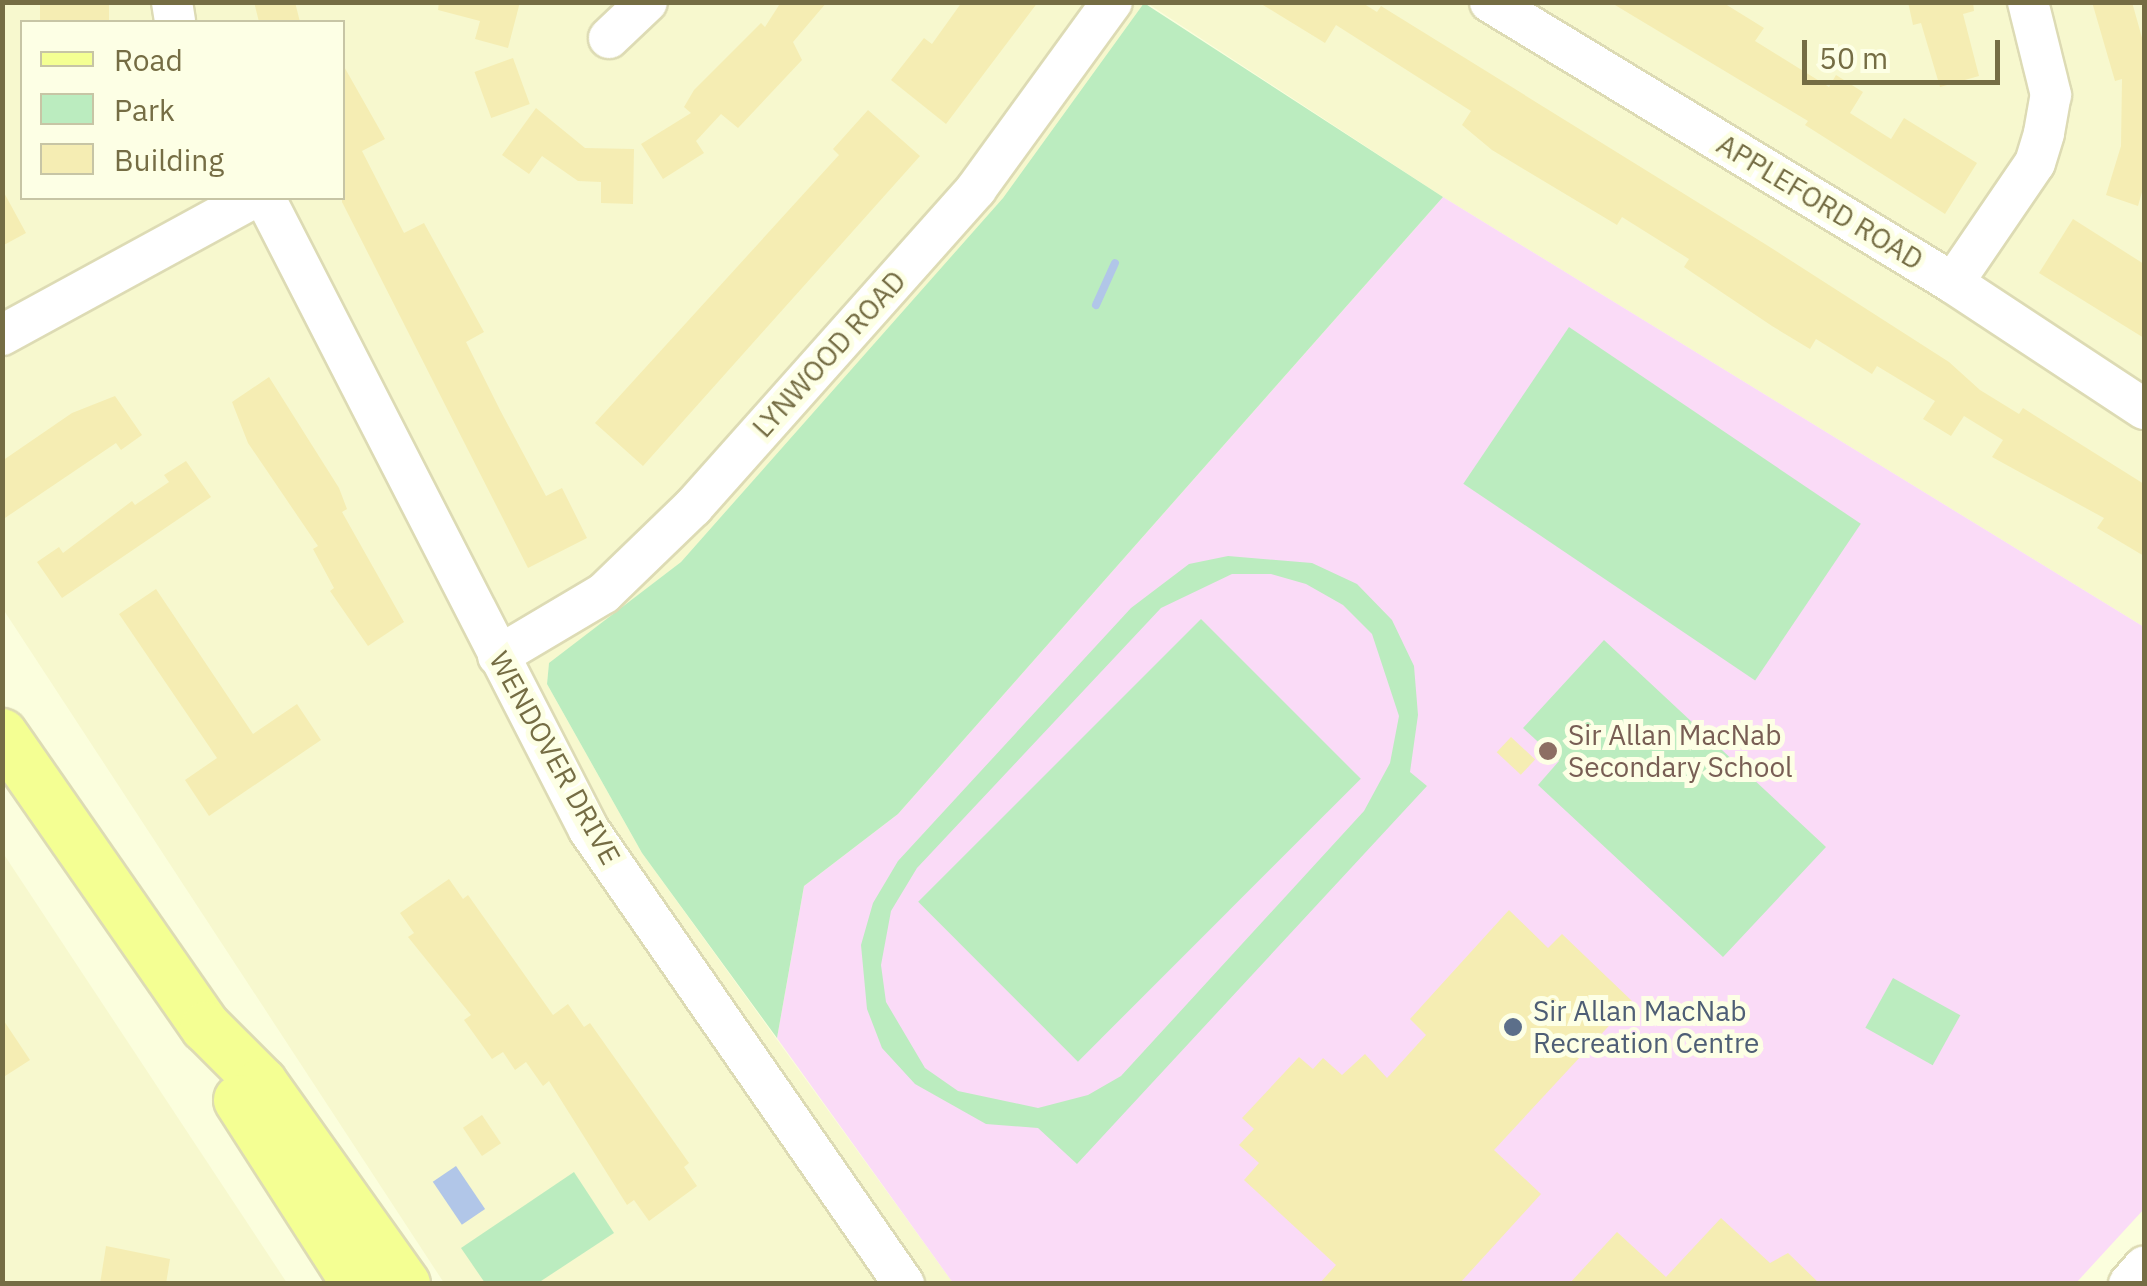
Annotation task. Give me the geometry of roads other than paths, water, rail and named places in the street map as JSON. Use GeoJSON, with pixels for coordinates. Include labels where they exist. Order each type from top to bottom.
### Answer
{"type":"FeatureCollection","features":[{"type":"Feature","properties":{"kind":"main road"},"geometry":{"type":"LineString","coordinates":[[2,734],[206,1027],[248,1118],[357,1284]]}},
{"type":"Feature","properties":{"kind":"main road"},"geometry":{"type":"LineString","coordinates":[[206,1027],[262,1083],[404,1284]]}},
{"type":"Feature","properties":{"kind":"street"},"geometry":{"type":"LineString","coordinates":[[608,38],[647,2]]}},
{"type":"Feature","properties":{"kind":"street","name":"LYNWOOD ROAD"},"geometry":{"type":"LineString","coordinates":[[498,656],[604,593],[694,506],[976,189],[1112,2]]}},
{"type":"Feature","properties":{"kind":"street"},"geometry":{"type":"LineString","coordinates":[[1953,282],[2034,163],[2044,133],[2051,95],[2028,2]]}},
{"type":"Feature","properties":{"kind":"street","name":"APPLEFORD ROAD"},"geometry":{"type":"LineString","coordinates":[[1514,9],[1953,282],[2144,409]]}},
{"type":"Feature","properties":{"kind":"street"},"geometry":{"type":"LineString","coordinates":[[2,334],[249,200]]}},
{"type":"Feature","properties":{"kind":"street","name":"WENDOVER DRIVE"},"geometry":{"type":"LineString","coordinates":[[266,200],[589,830],[904,1284]]}},
{"type":"Feature","properties":{"kind":"street"},"geometry":{"type":"LineString","coordinates":[[2129,1284],[2144,1267]]}},
{"type":"Feature","properties":{"kind":"water"},"geometry":{"type":"Polygon","coordinates":[[[456,1166],[485,1209],[462,1225],[433,1182],[456,1166]]]}},
{"type":"Feature","properties":{"kind":"waterway"},"geometry":{"type":"LineString","coordinates":[[1096,305],[1115,263]]}},
{"type":"Feature","properties":{"kind":"place","name":"Sir Allan MacNab Secondary School"},"geometry":{"type":"Point","coordinates":[1548,751]}},
{"type":"Feature","properties":{"kind":"place","name":"Sir Allan MacNab Recreation Centre"},"geometry":{"type":"Point","coordinates":[1513,1027]}}]}
